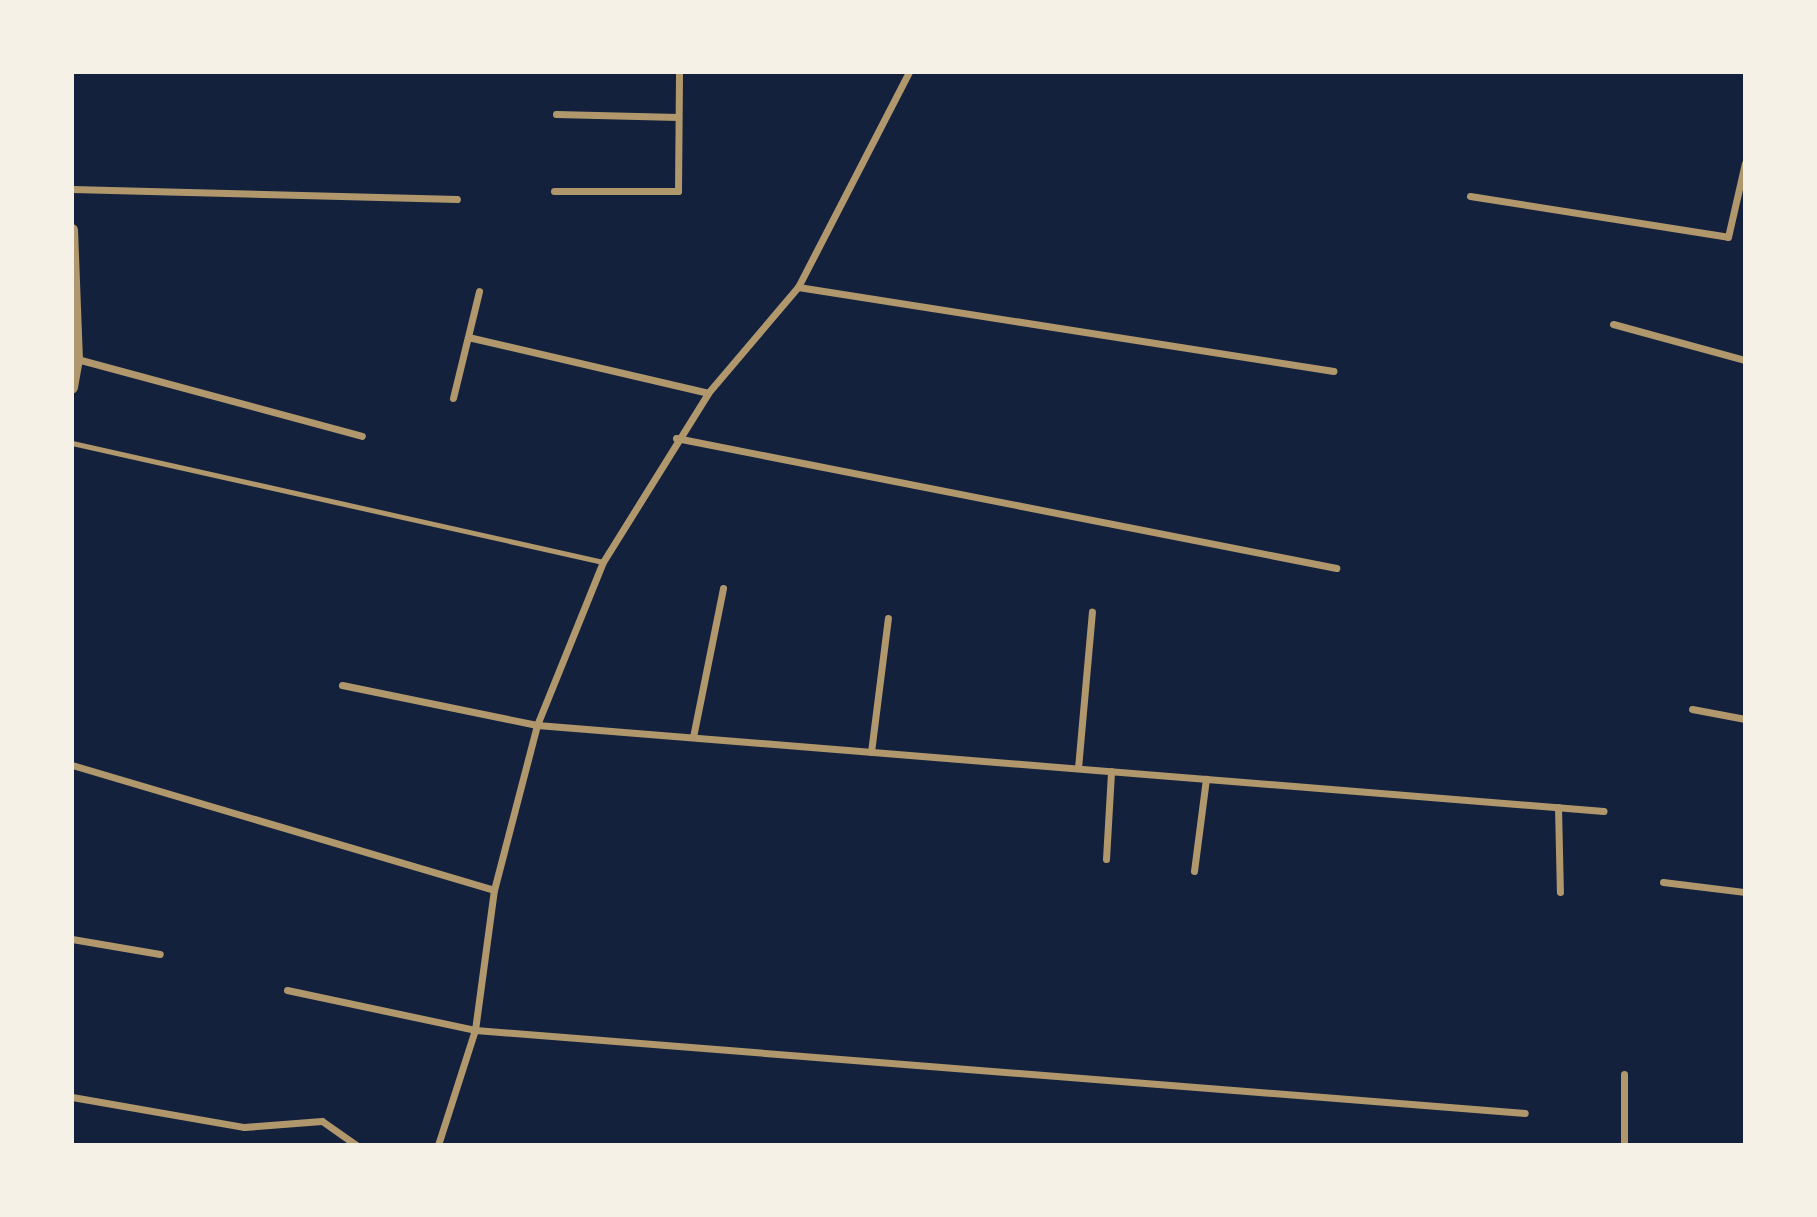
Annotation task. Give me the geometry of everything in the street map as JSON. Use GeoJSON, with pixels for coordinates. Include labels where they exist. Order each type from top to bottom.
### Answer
{"type":"FeatureCollection","features":[{"type":"Feature","properties":{"kind":"street"},"geometry":{"type":"LineString","coordinates":[[554,191],[678,191],[679,72]]}},
{"type":"Feature","properties":{"kind":"street"},"geometry":{"type":"LineString","coordinates":[[438,1145],[475,1030],[494,890],[537,725],[603,562],[676,438],[708,393],[798,287],[909,72]]}},
{"type":"Feature","properties":{"kind":"street"},"geometry":{"type":"LineString","coordinates":[[556,114],[678,117]]}},
{"type":"Feature","properties":{"kind":"street"},"geometry":{"type":"LineString","coordinates":[[1470,196],[1728,237],[1745,163]]}},
{"type":"Feature","properties":{"kind":"street"},"geometry":{"type":"LineString","coordinates":[[72,189],[457,199]]}},
{"type":"Feature","properties":{"kind":"street"},"geometry":{"type":"LineString","coordinates":[[72,230],[77,359],[72,388]]}},
{"type":"Feature","properties":{"kind":"street"},"geometry":{"type":"LineString","coordinates":[[798,287],[1333,371]]}},
{"type":"Feature","properties":{"kind":"street"},"geometry":{"type":"LineString","coordinates":[[453,398],[479,291]]}},
{"type":"Feature","properties":{"kind":"street"},"geometry":{"type":"LineString","coordinates":[[1613,324],[1745,360]]}},
{"type":"Feature","properties":{"kind":"street"},"geometry":{"type":"LineString","coordinates":[[468,337],[708,393]]}},
{"type":"Feature","properties":{"kind":"street"},"geometry":{"type":"LineString","coordinates":[[77,359],[362,436]]}},
{"type":"Feature","properties":{"kind":"street"},"geometry":{"type":"LineString","coordinates":[[676,438],[1336,568]]}},
{"type":"Feature","properties":{"kind":"street"},"geometry":{"type":"LineString","coordinates":[[693,737],[723,588]]}},
{"type":"Feature","properties":{"kind":"street"},"geometry":{"type":"LineString","coordinates":[[1078,768],[1092,612]]}},
{"type":"Feature","properties":{"kind":"street"},"geometry":{"type":"LineString","coordinates":[[871,752],[887,618]]}},
{"type":"Feature","properties":{"kind":"street"},"geometry":{"type":"LineString","coordinates":[[342,685],[537,725],[1604,811]]}},
{"type":"Feature","properties":{"kind":"street"},"geometry":{"type":"LineString","coordinates":[[1692,709],[1745,719]]}},
{"type":"Feature","properties":{"kind":"street"},"geometry":{"type":"LineString","coordinates":[[72,765],[494,890]]}},
{"type":"Feature","properties":{"kind":"street"},"geometry":{"type":"LineString","coordinates":[[1107,859],[1111,771]]}},
{"type":"Feature","properties":{"kind":"street"},"geometry":{"type":"LineString","coordinates":[[1194,871],[1206,779]]}},
{"type":"Feature","properties":{"kind":"street"},"geometry":{"type":"LineString","coordinates":[[1558,807],[1560,892]]}},
{"type":"Feature","properties":{"kind":"street"},"geometry":{"type":"LineString","coordinates":[[1663,882],[1745,892]]}},
{"type":"Feature","properties":{"kind":"street"},"geometry":{"type":"LineString","coordinates":[[72,939],[160,954]]}},
{"type":"Feature","properties":{"kind":"street"},"geometry":{"type":"LineString","coordinates":[[287,990],[475,1030],[1525,1113]]}},
{"type":"Feature","properties":{"kind":"street"},"geometry":{"type":"LineString","coordinates":[[1624,1074],[1624,1145]]}},
{"type":"Feature","properties":{"kind":"street"},"geometry":{"type":"LineString","coordinates":[[72,1097],[244,1128],[322,1121],[355,1145]]}},
{"type":"Feature","properties":{"kind":"lane"},"geometry":{"type":"LineString","coordinates":[[72,443],[603,562]]}}]}
